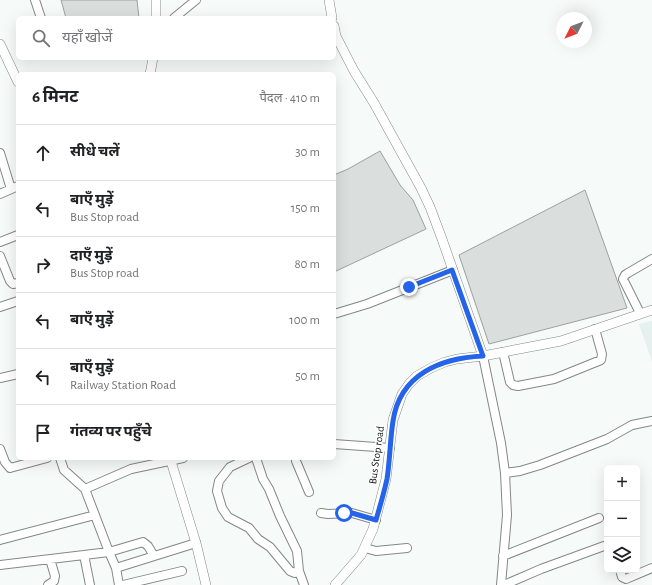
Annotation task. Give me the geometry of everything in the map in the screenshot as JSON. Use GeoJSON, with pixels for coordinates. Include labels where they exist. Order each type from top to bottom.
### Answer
{"type":"FeatureCollection","features":[{"type":"Feature","properties":{"kind":"street"},"geometry":{"type":"LineString","coordinates":[[35,0],[40,16]]}},
{"type":"Feature","properties":{"kind":"street"},"geometry":{"type":"LineString","coordinates":[[156,0],[156,16]]}},
{"type":"Feature","properties":{"kind":"street"},"geometry":{"type":"LineString","coordinates":[[176,16],[196,0]]}},
{"type":"Feature","properties":{"kind":"street"},"geometry":{"type":"LineString","coordinates":[[330,0],[332,16]]}},
{"type":"Feature","properties":{"kind":"street"},"geometry":{"type":"LineString","coordinates":[[336,36],[354,71],[374,103],[421,188],[438,227],[483,356],[501,443],[505,473],[507,516],[501,585]]}},
{"type":"Feature","properties":{"kind":"street"},"geometry":{"type":"LineString","coordinates":[[0,44],[16,78]]}},
{"type":"Feature","properties":{"kind":"street"},"geometry":{"type":"LineString","coordinates":[[150,72],[152,60]]}},
{"type":"Feature","properties":{"kind":"street"},"geometry":{"type":"LineString","coordinates":[[0,154],[15,188],[0,194]]}},
{"type":"Feature","properties":{"kind":"street"},"geometry":{"type":"LineString","coordinates":[[0,242],[16,236]]}},
{"type":"Feature","properties":{"kind":"street"},"geometry":{"type":"LineString","coordinates":[[0,256],[11,283],[16,283]]}},
{"type":"Feature","properties":{"kind":"street"},"geometry":{"type":"LineString","coordinates":[[640,313],[624,279],[625,275],[652,259]]}},
{"type":"Feature","properties":{"kind":"street"},"geometry":{"type":"LineString","coordinates":[[336,313],[367,304],[452,270]]}},
{"type":"Feature","properties":{"kind":"street"},"geometry":{"type":"LineString","coordinates":[[0,307],[16,302]]}},
{"type":"Feature","properties":{"kind":"street","name":"Bus Stop road"},"geometry":{"type":"LineString","coordinates":[[337,584],[365,548],[376,520],[386,479],[393,420],[402,394],[413,380],[431,368],[445,362],[561,341],[652,310]]}},
{"type":"Feature","properties":{"kind":"street"},"geometry":{"type":"LineString","coordinates":[[503,352],[510,382],[513,385],[518,386],[561,377],[601,360],[602,354],[595,330]]}},
{"type":"Feature","properties":{"kind":"street"},"geometry":{"type":"LineString","coordinates":[[0,378],[16,374]]}},
{"type":"Feature","properties":{"kind":"street"},"geometry":{"type":"LineString","coordinates":[[505,473],[520,471],[540,465],[607,439],[632,425],[652,422]]}},
{"type":"Feature","properties":{"kind":"street"},"geometry":{"type":"LineString","coordinates":[[336,444],[390,448]]}},
{"type":"Feature","properties":{"kind":"street"},"geometry":{"type":"LineString","coordinates":[[0,449],[7,466],[10,468],[40,460]]}},
{"type":"Feature","properties":{"kind":"street"},"geometry":{"type":"LineString","coordinates":[[61,460],[64,470],[85,489],[108,552],[116,568],[119,585]]}},
{"type":"Feature","properties":{"kind":"street"},"geometry":{"type":"LineString","coordinates":[[85,489],[131,469],[166,460]]}},
{"type":"Feature","properties":{"kind":"street"},"geometry":{"type":"LineString","coordinates":[[170,460],[196,543],[206,585]]}},
{"type":"Feature","properties":{"kind":"street"},"geometry":{"type":"LineString","coordinates":[[245,460],[230,467],[219,481],[217,491],[223,512],[231,520],[252,530],[258,539],[270,547],[290,571],[294,573],[299,571]]}},
{"type":"Feature","properties":{"kind":"street"},"geometry":{"type":"LineString","coordinates":[[257,460],[263,479],[271,493],[283,523],[297,551],[299,571],[303,584]]}},
{"type":"Feature","properties":{"kind":"street"},"geometry":{"type":"LineString","coordinates":[[296,460],[309,492]]}},
{"type":"Feature","properties":{"kind":"street"},"geometry":{"type":"LineString","coordinates":[[321,513],[352,513],[376,520]]}},
{"type":"Feature","properties":{"kind":"street"},"geometry":{"type":"LineString","coordinates":[[0,540],[95,515]]}},
{"type":"Feature","properties":{"kind":"street"},"geometry":{"type":"LineString","coordinates":[[503,556],[599,518]]}},
{"type":"Feature","properties":{"kind":"street"},"geometry":{"type":"LineString","coordinates":[[0,565],[108,552],[143,542],[148,546],[154,556]]}},
{"type":"Feature","properties":{"kind":"street"},"geometry":{"type":"LineString","coordinates":[[116,568],[196,543]]}},
{"type":"Feature","properties":{"kind":"street"},"geometry":{"type":"LineString","coordinates":[[504,585],[541,569],[604,546]]}},
{"type":"Feature","properties":{"kind":"street"},"geometry":{"type":"LineString","coordinates":[[365,548],[376,551],[407,548]]}},
{"type":"Feature","properties":{"kind":"street"},"geometry":{"type":"LineString","coordinates":[[84,555],[90,585]]}},
{"type":"Feature","properties":{"kind":"street"},"geometry":{"type":"LineString","coordinates":[[48,585],[54,581],[55,576],[50,559]]}},
{"type":"Feature","properties":{"kind":"street"},"geometry":{"type":"LineString","coordinates":[[621,573],[622,577],[626,579],[652,568]]}},
{"type":"Feature","properties":{"kind":"street"},"geometry":{"type":"LineString","coordinates":[[123,585],[182,571]]}},
{"type":"Feature","properties":{"kind":"shaded area"},"geometry":{"type":"Polygon","coordinates":[[[652,321],[652,362],[639,324],[652,321]]]}},
{"type":"Feature","properties":{"kind":"building"},"geometry":{"type":"Polygon","coordinates":[[[61,0],[137,0],[139,16],[65,16],[61,0]]]}},
{"type":"Feature","properties":{"kind":"building"},"geometry":{"type":"Polygon","coordinates":[[[380,151],[400,185],[413,200],[426,229],[336,271],[336,174],[380,151]]]}},
{"type":"Feature","properties":{"kind":"building"},"geometry":{"type":"Polygon","coordinates":[[[585,190],[627,308],[489,344],[459,255],[585,190]]]}},
{"type":"Feature","properties":{"kind":"route"},"geometry":{"type":"LineString","coordinates":[[344,513],[352,513],[376,520],[386,479],[393,420],[402,394],[409,384],[417,376],[445,362],[483,356],[452,270],[409,287]]}}]}
